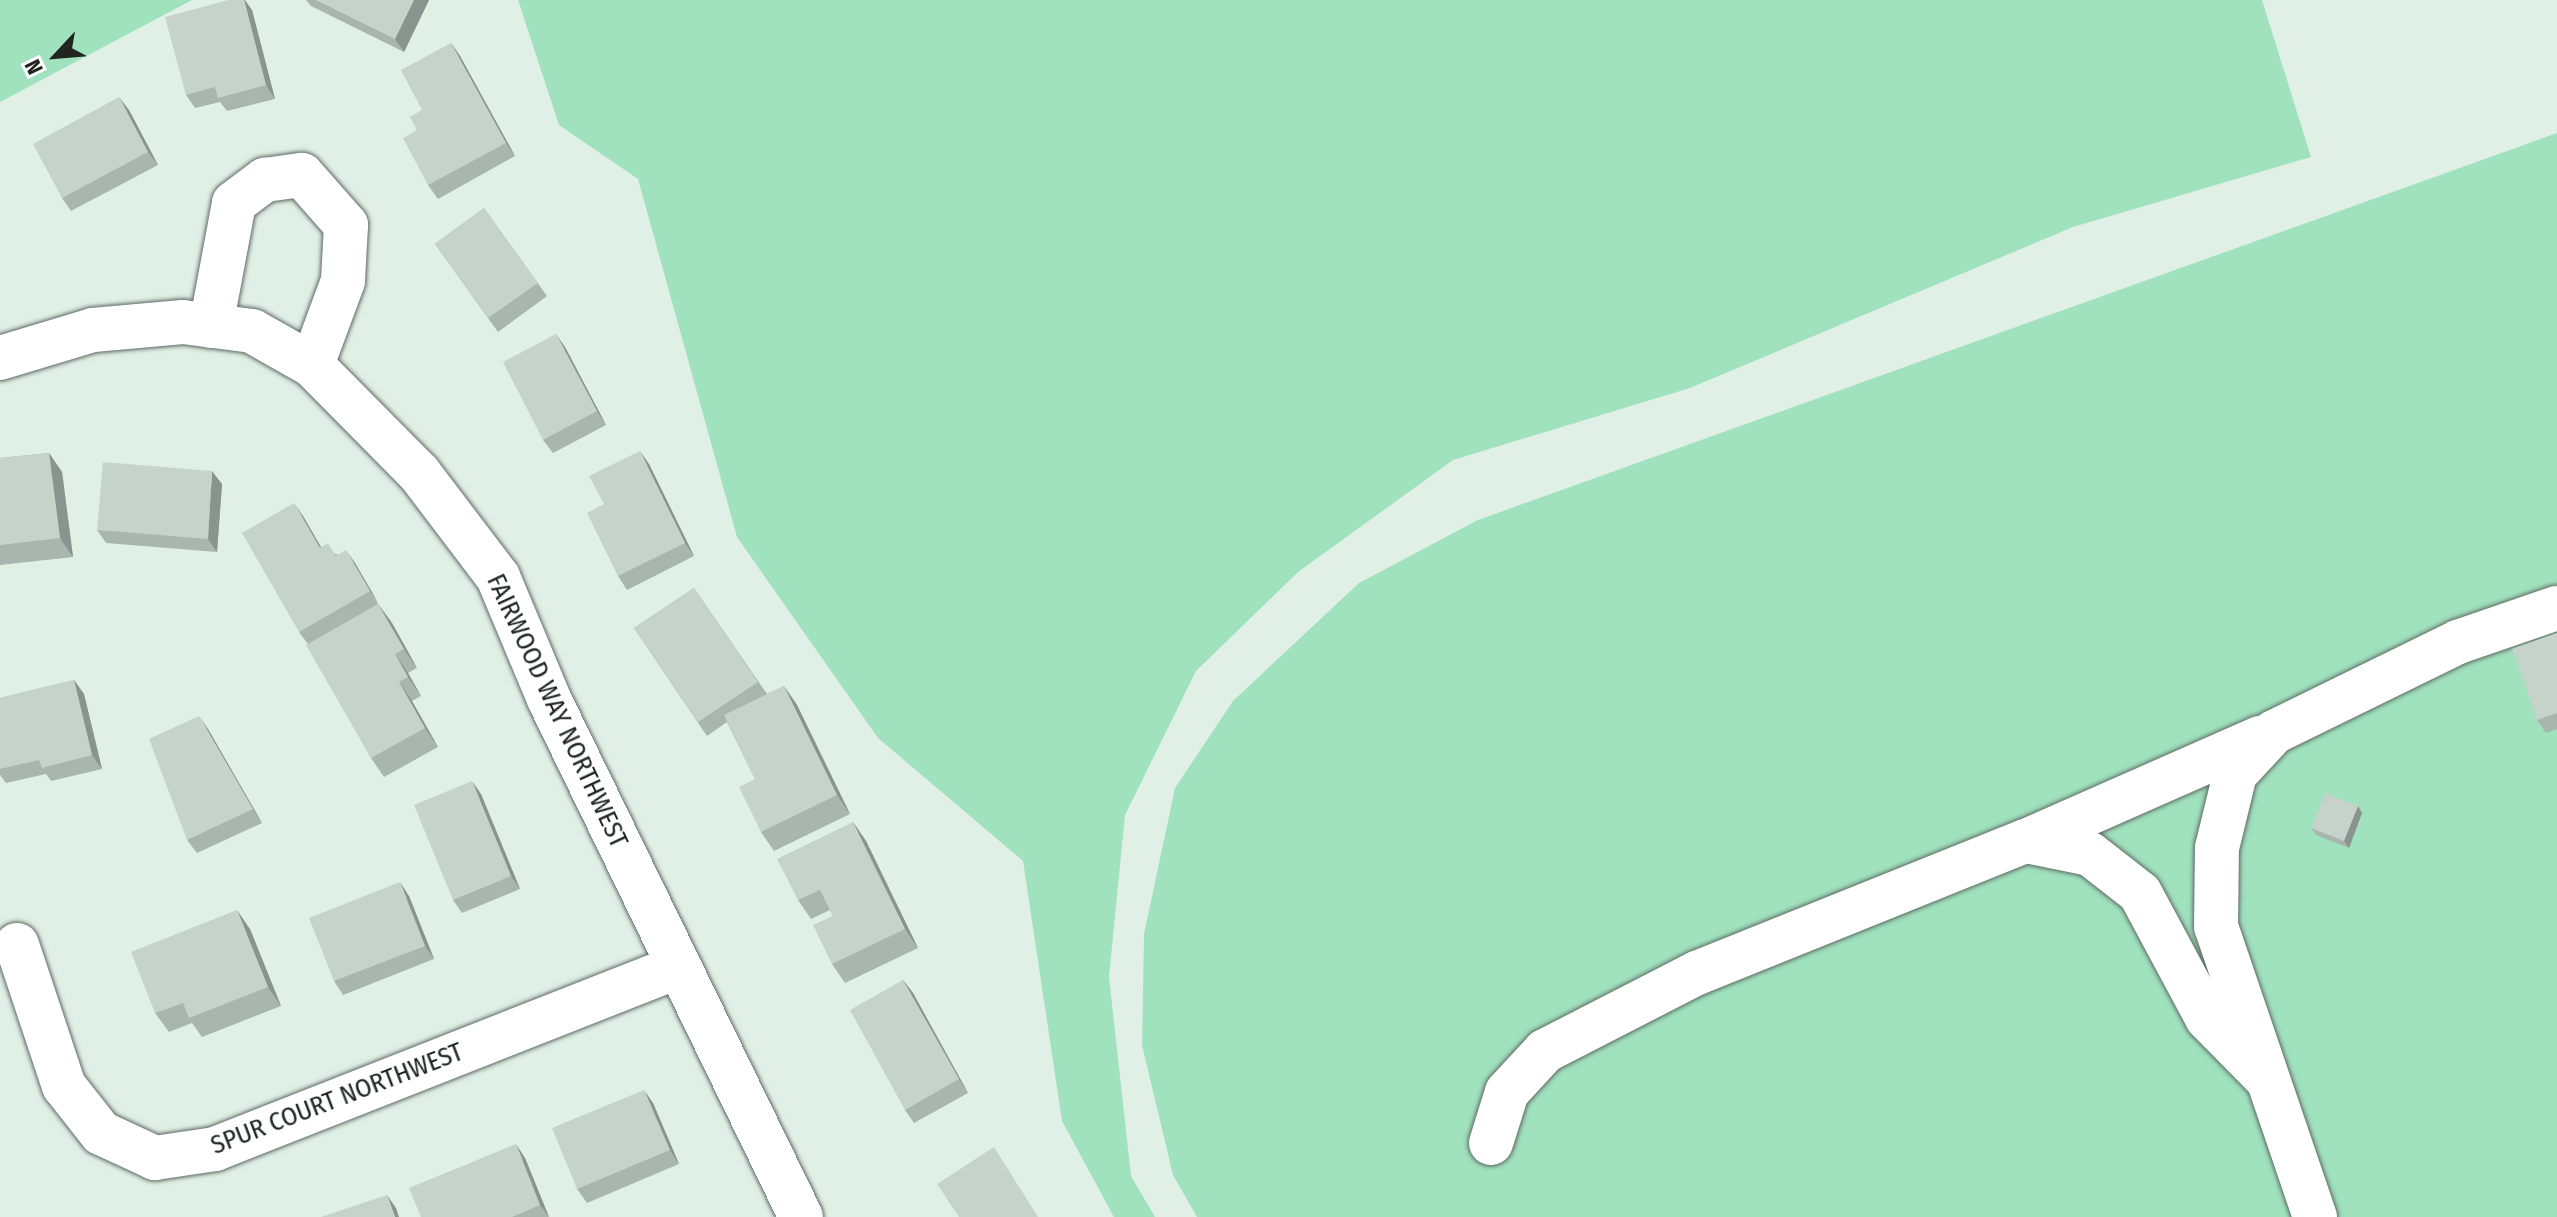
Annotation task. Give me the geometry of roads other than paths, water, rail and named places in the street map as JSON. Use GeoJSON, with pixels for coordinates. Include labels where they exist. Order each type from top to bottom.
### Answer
{"type":"FeatureCollection","features":[{"type":"Feature","properties":{"kind":"street"},"geometry":{"type":"LineString","coordinates":[[211,326],[234,203],[265,180],[302,175],[346,225],[343,281],[312,365]]}},
{"type":"Feature","properties":{"kind":"street","name":"FAIRWOOD WAY NORTHWEST"},"geometry":{"type":"LineString","coordinates":[[0,358],[93,330],[211,326],[252,331],[312,365],[419,473],[498,577],[677,967],[801,1217]]}},
{"type":"Feature","properties":{"kind":"street"},"geometry":{"type":"LineString","coordinates":[[1491,1143],[1507,1092],[1545,1051],[1697,973],[2026,841],[2274,732],[2458,642],[2557,608]]}},
{"type":"Feature","properties":{"kind":"street"},"geometry":{"type":"LineString","coordinates":[[2274,732],[2235,774],[2217,848],[2216,927],[2315,1217]]}},
{"type":"Feature","properties":{"kind":"street"},"geometry":{"type":"LineString","coordinates":[[2026,841],[2090,854],[2140,893],[2207,1018],[2266,1078]]}},
{"type":"Feature","properties":{"kind":"street","name":"SPUR COURT NORTHWEST"},"geometry":{"type":"LineString","coordinates":[[17,945],[64,1086],[101,1133],[155,1158],[215,1149],[677,967]]}}]}
